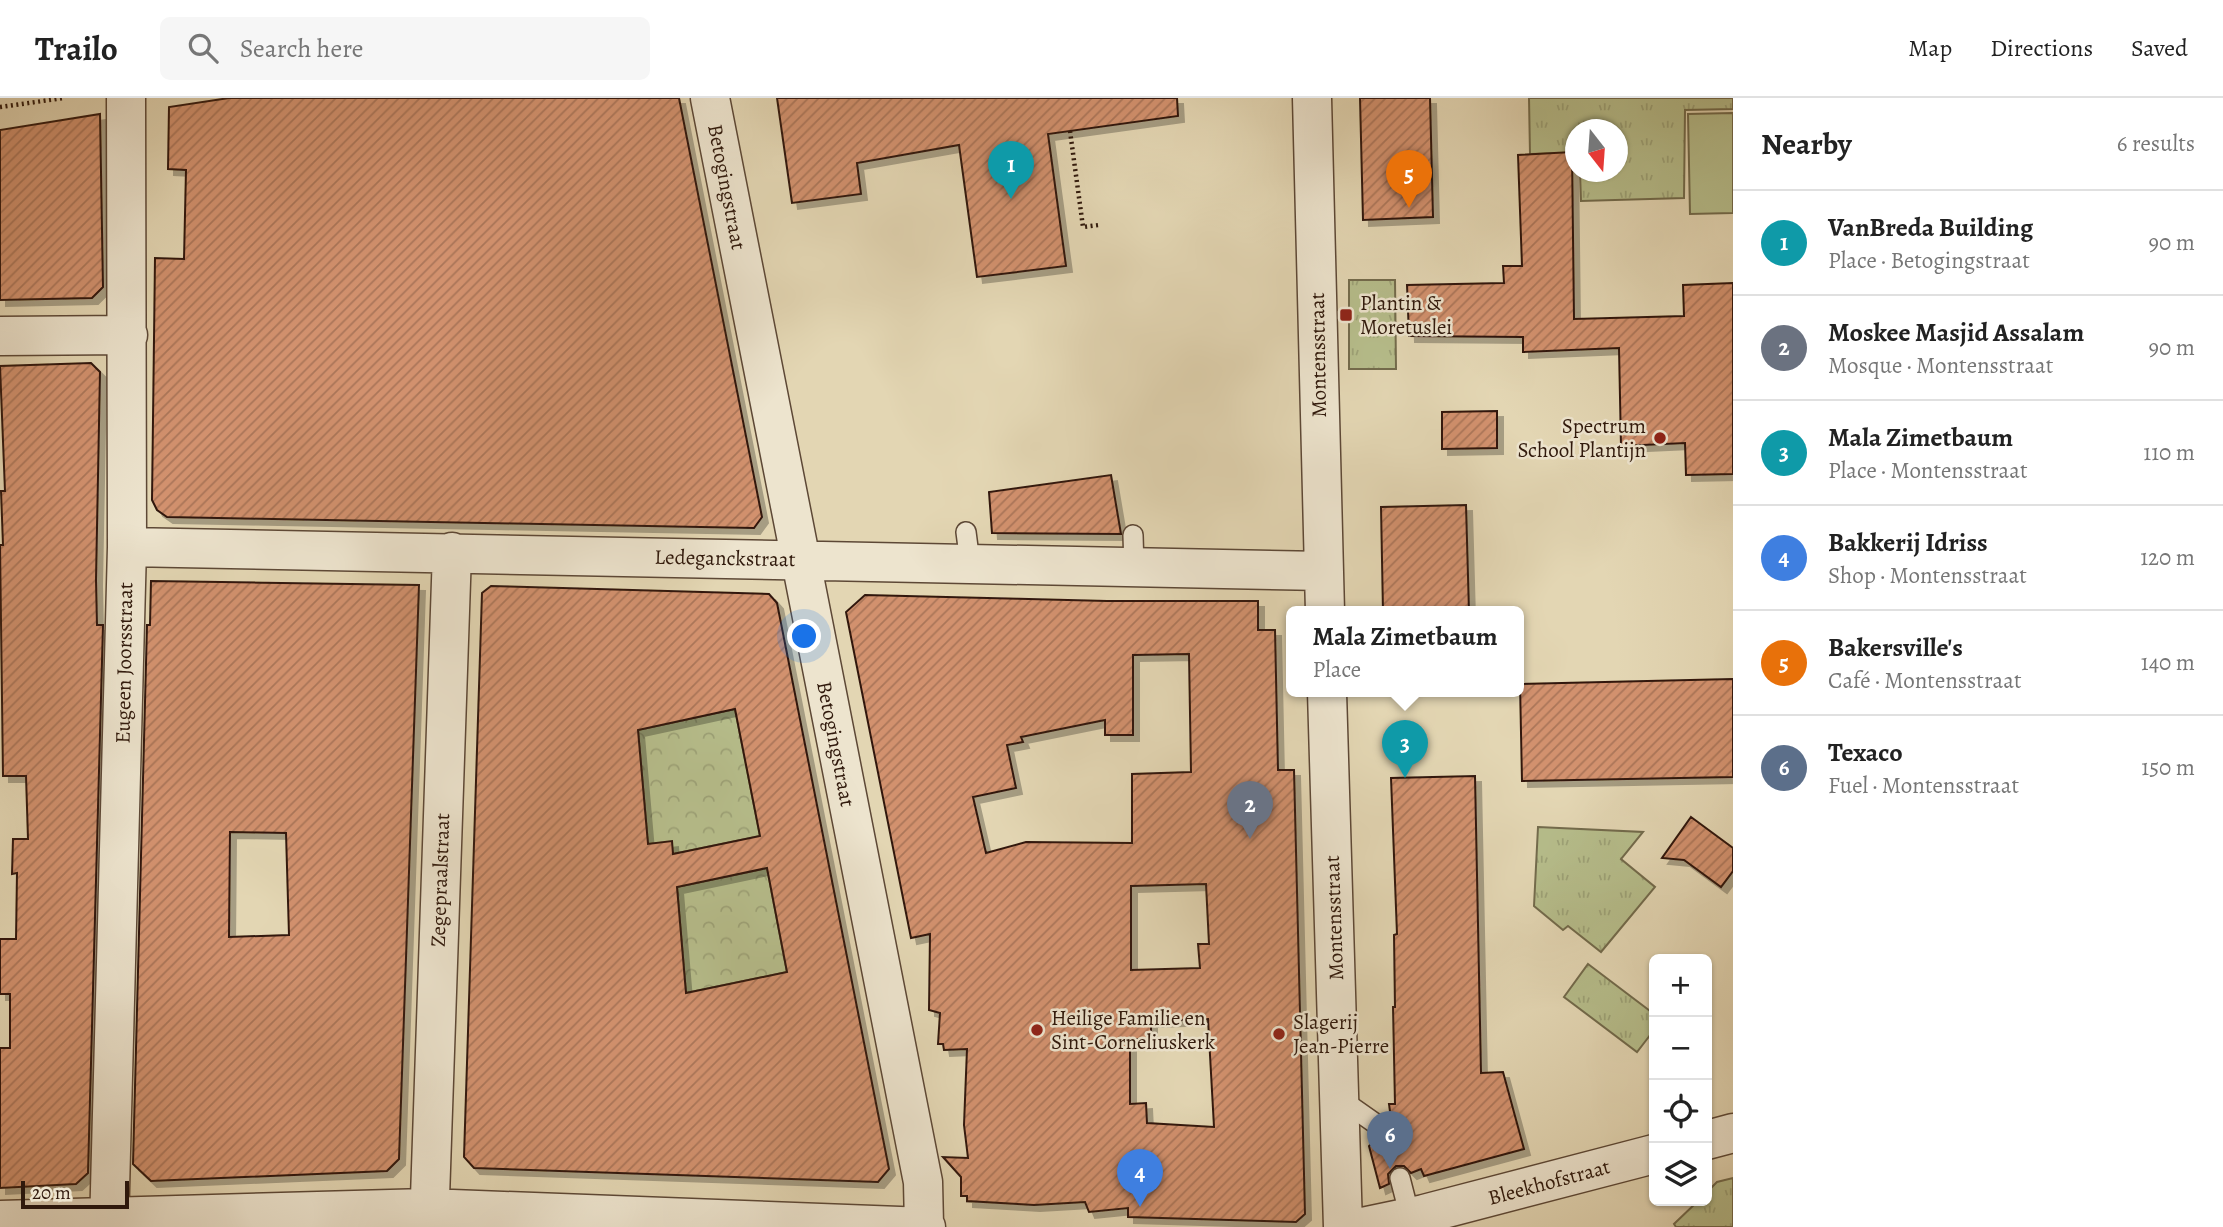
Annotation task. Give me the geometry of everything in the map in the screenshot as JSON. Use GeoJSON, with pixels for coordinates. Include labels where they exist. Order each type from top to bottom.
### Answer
{"type":"FeatureCollection","features":[{"type":"Feature","properties":{"kind":"street","name":"Eugeen Joorsstraat"},"geometry":{"type":"LineString","coordinates":[[109,1222],[127,547],[126,98]]}},
{"type":"Feature","properties":{"kind":"street","name":"Betogingstraat"},"geometry":{"type":"LineString","coordinates":[[710,98],[923,1182],[925,1226]]}},
{"type":"Feature","properties":{"kind":"street","name":"Montensstraat"},"geometry":{"type":"LineString","coordinates":[[1312,98],[1325,606]]}},
{"type":"Feature","properties":{"kind":"street"},"geometry":{"type":"LineString","coordinates":[[0,336],[128,335]]}},
{"type":"Feature","properties":{"kind":"street","name":"Ledeganckstraat"},"geometry":{"type":"LineString","coordinates":[[127,547],[800,560],[968,548],[1133,552],[1323,571]]}},
{"type":"Feature","properties":{"kind":"street","name":"Zegepraalstraat"},"geometry":{"type":"LineString","coordinates":[[428,1217],[452,552]]}},
{"type":"Feature","properties":{"kind":"street","name":"Montensstraat"},"geometry":{"type":"LineString","coordinates":[[1327,697],[1343,1227]]}},
{"type":"Feature","properties":{"kind":"street"},"geometry":{"type":"LineString","coordinates":[[1712,1139],[1733,1133]]}},
{"type":"Feature","properties":{"kind":"street","name":"Bleekhofstraat"},"geometry":{"type":"LineString","coordinates":[[1362,1227],[1649,1155]]}},
{"type":"Feature","properties":{"kind":"street"},"geometry":{"type":"LineString","coordinates":[[0,1220],[109,1222],[428,1217],[925,1226]]}},
{"type":"Feature","properties":{"kind":"lane"},"geometry":{"type":"LineString","coordinates":[[1339,1098],[1387,1131]]}},
{"type":"Feature","properties":{"kind":"lane"},"geometry":{"type":"LineString","coordinates":[[1400,1178],[1410,1217]]}},
{"type":"Feature","properties":{"kind":"path"},"geometry":{"type":"LineString","coordinates":[[0,107],[64,98]]}},
{"type":"Feature","properties":{"kind":"path"},"geometry":{"type":"LineString","coordinates":[[1070,131],[1083,227],[1099,225]]}},
{"type":"Feature","properties":{"kind":"green space"},"geometry":{"type":"Polygon","coordinates":[[[1529,98],[1733,98],[1733,109],[1685,110],[1684,198],[1581,201],[1580,182],[1628,182],[1628,119],[1565,119],[1565,153],[1530,154],[1529,98]]]}},
{"type":"Feature","properties":{"kind":"green space"},"geometry":{"type":"Polygon","coordinates":[[[1733,113],[1733,213],[1690,214],[1688,114],[1733,113]]]}},
{"type":"Feature","properties":{"kind":"green space"},"geometry":{"type":"Polygon","coordinates":[[[1349,280],[1395,280],[1396,369],[1349,369],[1349,280]]]}},
{"type":"Feature","properties":{"kind":"green space"},"geometry":{"type":"Polygon","coordinates":[[[735,709],[760,836],[673,854],[671,842],[648,844],[638,730],[735,709]]]}},
{"type":"Feature","properties":{"kind":"green space"},"geometry":{"type":"Polygon","coordinates":[[[1538,827],[1643,832],[1621,859],[1655,887],[1601,952],[1568,926],[1563,930],[1534,906],[1538,827]]]}},
{"type":"Feature","properties":{"kind":"green space"},"geometry":{"type":"Polygon","coordinates":[[[767,868],[787,972],[686,993],[677,887],[767,868]]]}},
{"type":"Feature","properties":{"kind":"green space"},"geometry":{"type":"Polygon","coordinates":[[[1588,964],[1649,1010],[1649,1036],[1637,1052],[1564,997],[1588,964]]]}},
{"type":"Feature","properties":{"kind":"green space"},"geometry":{"type":"Polygon","coordinates":[[[1733,1178],[1733,1227],[1676,1227],[1674,1224],[1693,1206],[1712,1206],[1712,1187],[1717,1182],[1733,1178]]]}},
{"type":"Feature","properties":{"kind":"building"},"geometry":{"type":"Polygon","coordinates":[[[229,98],[679,98],[762,517],[754,528],[167,517],[157,510],[152,500],[155,258],[184,259],[186,170],[168,169],[169,107],[229,98]]]}},
{"type":"Feature","properties":{"kind":"building"},"geometry":{"type":"Polygon","coordinates":[[[777,98],[1177,98],[1178,116],[1048,134],[1066,266],[977,277],[959,145],[857,163],[861,194],[792,203],[777,98]]]}},
{"type":"Feature","properties":{"kind":"building"},"geometry":{"type":"Polygon","coordinates":[[[1360,98],[1430,98],[1433,217],[1363,220],[1360,98]]]}},
{"type":"Feature","properties":{"kind":"building"},"geometry":{"type":"Polygon","coordinates":[[[100,114],[103,287],[92,298],[0,300],[0,130],[100,114]]]}},
{"type":"Feature","properties":{"kind":"building"},"geometry":{"type":"Polygon","coordinates":[[[1565,152],[1565,182],[1572,182],[1574,319],[1684,316],[1683,285],[1733,283],[1733,474],[1686,475],[1685,443],[1621,446],[1619,348],[1523,352],[1523,337],[1409,336],[1407,285],[1504,283],[1503,266],[1522,266],[1518,155],[1565,152]]]}},
{"type":"Feature","properties":{"kind":"building"},"geometry":{"type":"Polygon","coordinates":[[[91,363],[100,372],[96,580],[97,625],[103,625],[88,1173],[76,1184],[0,1188],[0,1048],[10,1048],[10,994],[0,994],[0,939],[16,939],[17,873],[12,874],[13,839],[28,839],[26,776],[3,776],[0,545],[3,545],[1,491],[5,491],[0,366],[91,363]]]}},
{"type":"Feature","properties":{"kind":"building"},"geometry":{"type":"Polygon","coordinates":[[[1497,411],[1497,448],[1442,449],[1442,412],[1497,411]]]}},
{"type":"Feature","properties":{"kind":"building"},"geometry":{"type":"Polygon","coordinates":[[[1111,475],[1121,534],[992,533],[989,492],[1111,475]]]}},
{"type":"Feature","properties":{"kind":"building"},"geometry":{"type":"Polygon","coordinates":[[[1466,505],[1469,606],[1383,606],[1381,507],[1466,505]]]}},
{"type":"Feature","properties":{"kind":"building"},"geometry":{"type":"Polygon","coordinates":[[[151,581],[419,585],[399,1159],[387,1171],[151,1181],[133,1164],[147,625],[150,625],[151,581]],[[230,832],[229,937],[289,935],[286,833],[230,832]]]}},
{"type":"Feature","properties":{"kind":"building"},"geometry":{"type":"Polygon","coordinates":[[[491,586],[769,594],[777,603],[889,1169],[878,1182],[474,1168],[464,1157],[482,593],[491,586]],[[735,709],[638,730],[648,844],[672,841],[673,854],[760,836],[735,709]],[[767,868],[677,887],[686,993],[787,972],[767,868]]]}},
{"type":"Feature","properties":{"kind":"building"},"geometry":{"type":"Polygon","coordinates":[[[865,595],[1107,601],[1258,601],[1258,630],[1275,630],[1278,770],[1294,770],[1305,1214],[1296,1222],[1128,1217],[1128,1208],[1089,1212],[1085,1202],[1034,1205],[967,1201],[967,1196],[961,1196],[961,1177],[943,1157],[968,1158],[964,1125],[967,1049],[944,1050],[943,1044],[938,1044],[940,1013],[929,1010],[930,934],[911,938],[846,612],[865,595]],[[1189,654],[1133,655],[1133,735],[1105,735],[1105,720],[1021,737],[1023,742],[1007,745],[1016,788],[973,797],[986,853],[1026,842],[1132,843],[1132,774],[1191,772],[1189,654]],[[1206,884],[1131,886],[1131,970],[1200,968],[1198,944],[1209,944],[1206,884]],[[1208,1019],[1151,1021],[1151,1039],[1130,1039],[1130,1104],[1146,1103],[1147,1123],[1214,1127],[1208,1019]]]}},
{"type":"Feature","properties":{"kind":"building"},"geometry":{"type":"Polygon","coordinates":[[[1733,679],[1733,777],[1522,781],[1520,697],[1524,697],[1524,684],[1733,679]]]}},
{"type":"Feature","properties":{"kind":"building"},"geometry":{"type":"Polygon","coordinates":[[[1475,776],[1481,1073],[1503,1072],[1524,1149],[1424,1176],[1421,1169],[1411,1173],[1404,1166],[1396,1166],[1388,1174],[1389,1184],[1380,1188],[1369,1146],[1377,1139],[1392,1142],[1398,1131],[1391,1119],[1389,1104],[1395,1104],[1393,1007],[1394,935],[1397,934],[1391,778],[1475,776]]]}},
{"type":"Feature","properties":{"kind":"building"},"geometry":{"type":"Polygon","coordinates":[[[1691,817],[1733,848],[1733,871],[1721,887],[1684,860],[1662,858],[1691,817]]]}},
{"type":"Feature","properties":{"kind":"place","name":"VanBreda Building"},"geometry":{"type":"Point","coordinates":[1011,199]}},
{"type":"Feature","properties":{"kind":"place","name":"Bakersville's"},"geometry":{"type":"Point","coordinates":[1409,208]}},
{"type":"Feature","properties":{"kind":"place","name":"Plantin & Moretuslei"},"geometry":{"type":"Point","coordinates":[1346,315]}},
{"type":"Feature","properties":{"kind":"place","name":"Spectrum School Plantijn"},"geometry":{"type":"Point","coordinates":[1660,438]}},
{"type":"Feature","properties":{"kind":"place","name":"Mala Zimetbaum"},"geometry":{"type":"Point","coordinates":[1405,778]}},
{"type":"Feature","properties":{"kind":"place","name":"Moskee Masjid Assalam"},"geometry":{"type":"Point","coordinates":[1250,839]}},
{"type":"Feature","properties":{"kind":"place","name":"Heilige Familie en Sint-Corneliuskerk"},"geometry":{"type":"Point","coordinates":[1037,1030]}},
{"type":"Feature","properties":{"kind":"place","name":"Slagerij Jean-Pierre"},"geometry":{"type":"Point","coordinates":[1279,1034]}},
{"type":"Feature","properties":{"kind":"place","name":"Texaco"},"geometry":{"type":"Point","coordinates":[1390,1169]}},
{"type":"Feature","properties":{"kind":"place","name":"Bakkerij Idriss"},"geometry":{"type":"Point","coordinates":[1140,1207]}}]}
